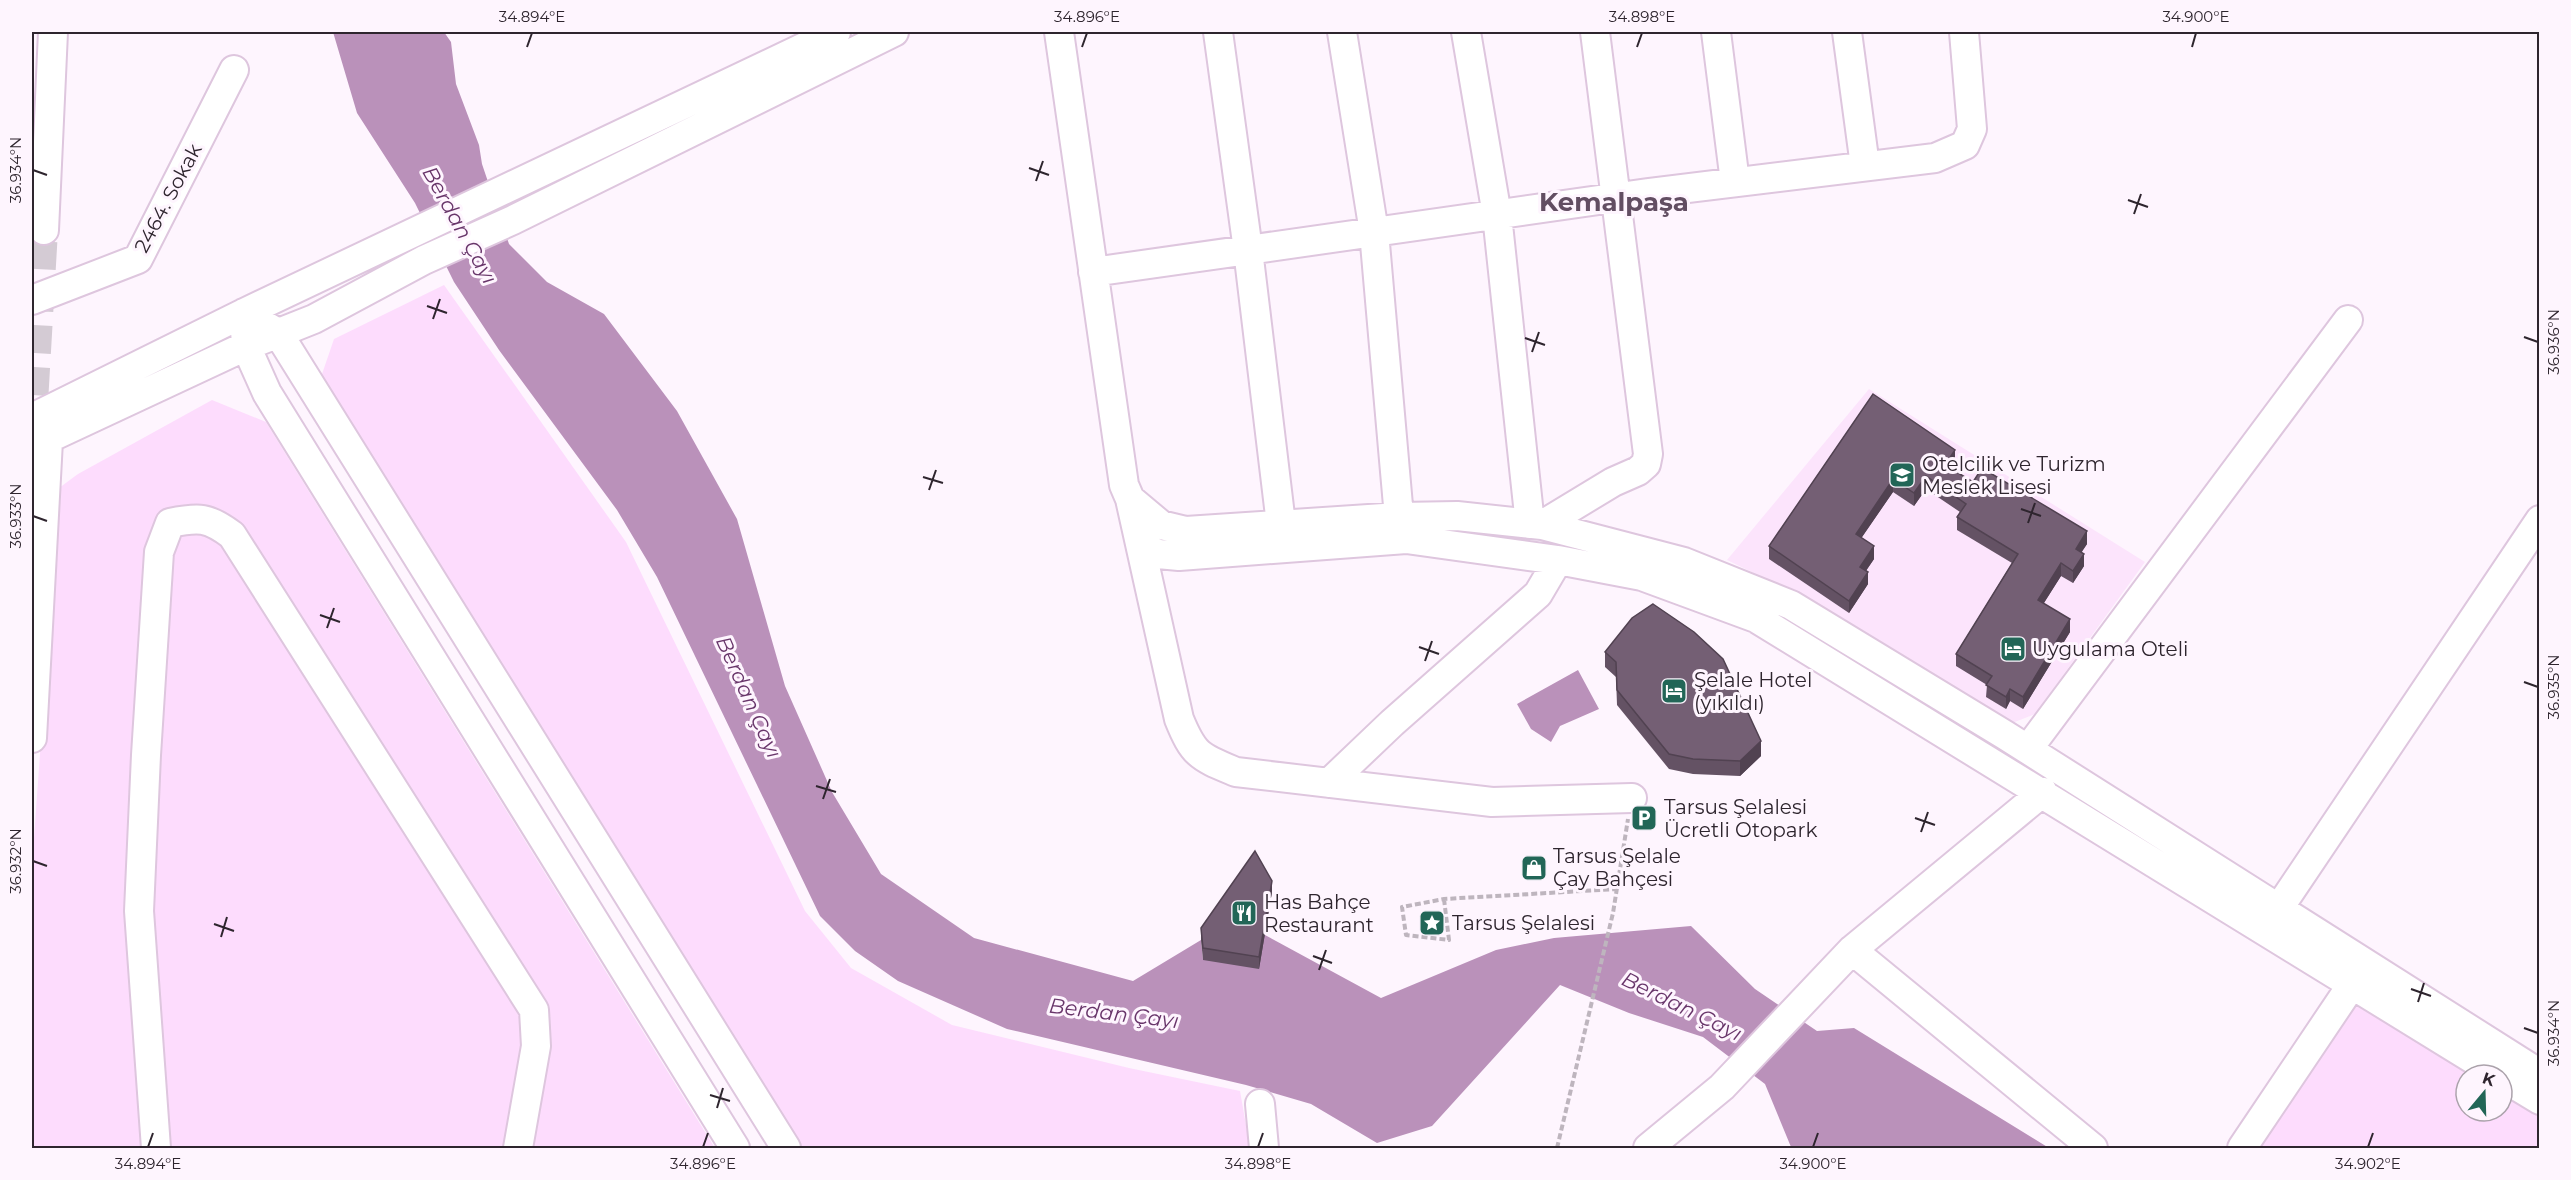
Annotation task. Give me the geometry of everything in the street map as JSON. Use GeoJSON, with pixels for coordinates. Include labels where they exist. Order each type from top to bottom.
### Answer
{"type":"FeatureCollection","features":[{"type":"Feature","properties":{"kind":"street"},"geometry":{"type":"LineString","coordinates":[[44,230],[53,32]]}},
{"type":"Feature","properties":{"kind":"street"},"geometry":{"type":"LineString","coordinates":[[40,428],[244,313],[836,32]]}},
{"type":"Feature","properties":{"kind":"street"},"geometry":{"type":"LineString","coordinates":[[40,428],[314,319],[424,260],[513,220],[894,32]]}},
{"type":"Feature","properties":{"kind":"street"},"geometry":{"type":"LineString","coordinates":[[1059,32],[1124,485],[1130,499],[1179,719],[1187,739],[1201,758],[1236,772],[1492,802],[1632,798]]}},
{"type":"Feature","properties":{"kind":"street"},"geometry":{"type":"LineString","coordinates":[[1218,32],[1248,250],[1281,525]]}},
{"type":"Feature","properties":{"kind":"street"},"geometry":{"type":"LineString","coordinates":[[1342,32],[1374,232],[1399,517]]}},
{"type":"Feature","properties":{"kind":"street"},"geometry":{"type":"LineString","coordinates":[[1466,32],[1497,215],[1536,524]]}},
{"type":"Feature","properties":{"kind":"street"},"geometry":{"type":"LineString","coordinates":[[1536,524],[1638,471],[1646,464],[1648,454],[1595,32]]}},
{"type":"Feature","properties":{"kind":"street"},"geometry":{"type":"LineString","coordinates":[[1716,32],[1735,182]]}},
{"type":"Feature","properties":{"kind":"street"},"geometry":{"type":"LineString","coordinates":[[1847,32],[1865,166]]}},
{"type":"Feature","properties":{"kind":"street"},"geometry":{"type":"LineString","coordinates":[[1093,272],[1617,197],[1935,158],[1965,146],[1972,129],[1964,32]]}},
{"type":"Feature","properties":{"kind":"street","name":"2464. Sokak"},"geometry":{"type":"LineString","coordinates":[[32,300],[138,259],[234,70]]}},
{"type":"Feature","properties":{"kind":"street"},"geometry":{"type":"LineString","coordinates":[[244,313],[278,333],[786,1149]]}},
{"type":"Feature","properties":{"kind":"street"},"geometry":{"type":"LineString","coordinates":[[244,313],[246,346],[267,393],[735,1149]]}},
{"type":"Feature","properties":{"kind":"street"},"geometry":{"type":"LineString","coordinates":[[2028,749],[2348,320]]}},
{"type":"Feature","properties":{"kind":"street"},"geometry":{"type":"LineString","coordinates":[[32,738],[40,428]]}},
{"type":"Feature","properties":{"kind":"street"},"geometry":{"type":"LineString","coordinates":[[1130,499],[1161,525],[1186,531],[1399,517],[1457,516],[1536,524],[1684,562],[1791,605],[2028,749],[2540,1074]]}},
{"type":"Feature","properties":{"kind":"street"},"geometry":{"type":"LineString","coordinates":[[156,1149],[139,912],[146,755],[159,552],[170,523],[194,518],[213,521],[232,535],[534,1010],[536,1046],[518,1149]]}},
{"type":"Feature","properties":{"kind":"street"},"geometry":{"type":"LineString","coordinates":[[2278,908],[2540,520]]}},
{"type":"Feature","properties":{"kind":"street"},"geometry":{"type":"LineString","coordinates":[[1141,546],[1158,554],[1179,556],[1406,539],[1558,560],[1642,576],[1756,618],[2043,792],[2480,1063]]}},
{"type":"Feature","properties":{"kind":"street"},"geometry":{"type":"LineString","coordinates":[[1329,783],[1392,723],[1538,594],[1558,560]]}},
{"type":"Feature","properties":{"kind":"street"},"geometry":{"type":"LineString","coordinates":[[1648,1149],[1722,1087],[1852,950],[2043,792]]}},
{"type":"Feature","properties":{"kind":"street"},"geometry":{"type":"LineString","coordinates":[[1852,950],[2093,1149]]}},
{"type":"Feature","properties":{"kind":"street"},"geometry":{"type":"LineString","coordinates":[[2242,1149],[2353,983]]}},
{"type":"Feature","properties":{"kind":"street"},"geometry":{"type":"LineString","coordinates":[[2514,1084],[2540,1100]]}},
{"type":"Feature","properties":{"kind":"street"},"geometry":{"type":"LineString","coordinates":[[1260,1104],[1264,1149]]}},
{"type":"Feature","properties":{"kind":"path"},"geometry":{"type":"LineString","coordinates":[[1557,1149],[1614,913],[1632,798]]}},
{"type":"Feature","properties":{"kind":"path"},"geometry":{"type":"LineString","coordinates":[[1444,899],[1449,940],[1406,934],[1402,907],[1444,899],[1617,889]]}},
{"type":"Feature","properties":{"kind":"shaded area"},"geometry":{"type":"Polygon","coordinates":[[[444,285],[626,542],[805,911],[851,968],[952,1025],[1129,1068],[1240,1091],[1250,1148],[802,1148],[321,377],[334,339],[444,285]]]}},
{"type":"Feature","properties":{"kind":"shaded area","name":"Otelcilik ve Turizm Meslek Lisesi"},"geometry":{"type":"Polygon","coordinates":[[[1869,389],[2145,562],[2035,714],[2007,725],[1856,629],[1772,582],[1727,560],[1869,389]]]}},
{"type":"Feature","properties":{"kind":"shaded area"},"geometry":{"type":"Polygon","coordinates":[[[212,400],[266,422],[715,1148],[32,1148],[32,866],[59,488],[78,474],[212,400]]]}},
{"type":"Feature","properties":{"kind":"shaded area"},"geometry":{"type":"Polygon","coordinates":[[[2354,997],[2456,1063],[2454,1063],[2454,1123],[2514,1123],[2514,1100],[2539,1116],[2539,1148],[2256,1148],[2354,997]]]}},
{"type":"Feature","properties":{"kind":"water","name":"Berdan Çayı"},"geometry":{"type":"Polygon","coordinates":[[[333,32],[444,32],[451,42],[456,84],[479,145],[482,164],[509,244],[547,282],[604,314],[677,411],[737,519],[785,686],[832,792],[881,874],[974,938],[1133,981],[1201,940],[1203,960],[1265,935],[1381,998],[1496,950],[1554,938],[1691,926],[1755,989],[1817,1031],[1854,1028],[2049,1148],[1791,1147],[1765,1084],[1703,1037],[1629,1013],[1560,985],[1432,1126],[1377,1143],[1311,1104],[1246,1085],[1007,1029],[898,981],[855,951],[820,916],[657,577],[617,510],[499,350],[454,282],[415,203],[357,113],[333,32]]]}},
{"type":"Feature","properties":{"kind":"water"},"geometry":{"type":"Polygon","coordinates":[[[1578,670],[1599,709],[1560,726],[1551,742],[1531,729],[1517,704],[1578,670]]]}},
{"type":"Feature","properties":{"kind":"building"},"geometry":{"type":"Polygon","coordinates":[[[1873,394],[1955,450],[1945,465],[1973,482],[1982,468],[2087,531],[2076,549],[2084,554],[2073,571],[2061,563],[2038,600],[2070,619],[2023,697],[2010,689],[2006,697],[1986,685],[1992,676],[1956,654],[2018,554],[1957,517],[1966,504],[1926,476],[1914,493],[1893,479],[1856,534],[1874,546],[1860,567],[1868,572],[1849,601],[1769,546],[1873,394]]]}},
{"type":"Feature","properties":{"kind":"building","name":"Şelale Hotel (yıkıldı)"},"geometry":{"type":"Polygon","coordinates":[[[1653,604],[1694,632],[1723,659],[1761,741],[1740,761],[1693,759],[1669,754],[1617,690],[1616,662],[1605,652],[1632,618],[1653,604]]]}},
{"type":"Feature","properties":{"kind":"building","name":"Has Bahçe Restaurant"},"geometry":{"type":"Polygon","coordinates":[[[1255,851],[1272,881],[1259,957],[1203,948],[1201,928],[1255,851]]]}},
{"type":"Feature","properties":{"kind":"tunnel"},"geometry":{"type":"LineString","coordinates":[[32,437],[44,230]]}},
{"type":"Feature","properties":{"kind":"place","name":"Otelcilik ve Turizm Meslek Lisesi"},"geometry":{"type":"Point","coordinates":[1902,475]}},
{"type":"Feature","properties":{"kind":"place","name":"Uygulama Oteli"},"geometry":{"type":"Point","coordinates":[2013,649]}},
{"type":"Feature","properties":{"kind":"place","name":"Şelale Hotel (yıkıldı)"},"geometry":{"type":"Point","coordinates":[1674,691]}},
{"type":"Feature","properties":{"kind":"place","name":"Tarsus Şelalesi Ücretli Otopark"},"geometry":{"type":"Point","coordinates":[1644,818]}},
{"type":"Feature","properties":{"kind":"place","name":"Tarsus Şelale Çay Bahçesi"},"geometry":{"type":"Point","coordinates":[1534,868]}},
{"type":"Feature","properties":{"kind":"place","name":"Has Bahçe Restaurant"},"geometry":{"type":"Point","coordinates":[1244,913]}},
{"type":"Feature","properties":{"kind":"place","name":"Tarsus Şelalesi"},"geometry":{"type":"Point","coordinates":[1432,923]}},
{"type":"Feature","properties":{"kind":"district","name":"Kemalpaşa"},"geometry":{"type":"Point","coordinates":[1614,202]}}]}
